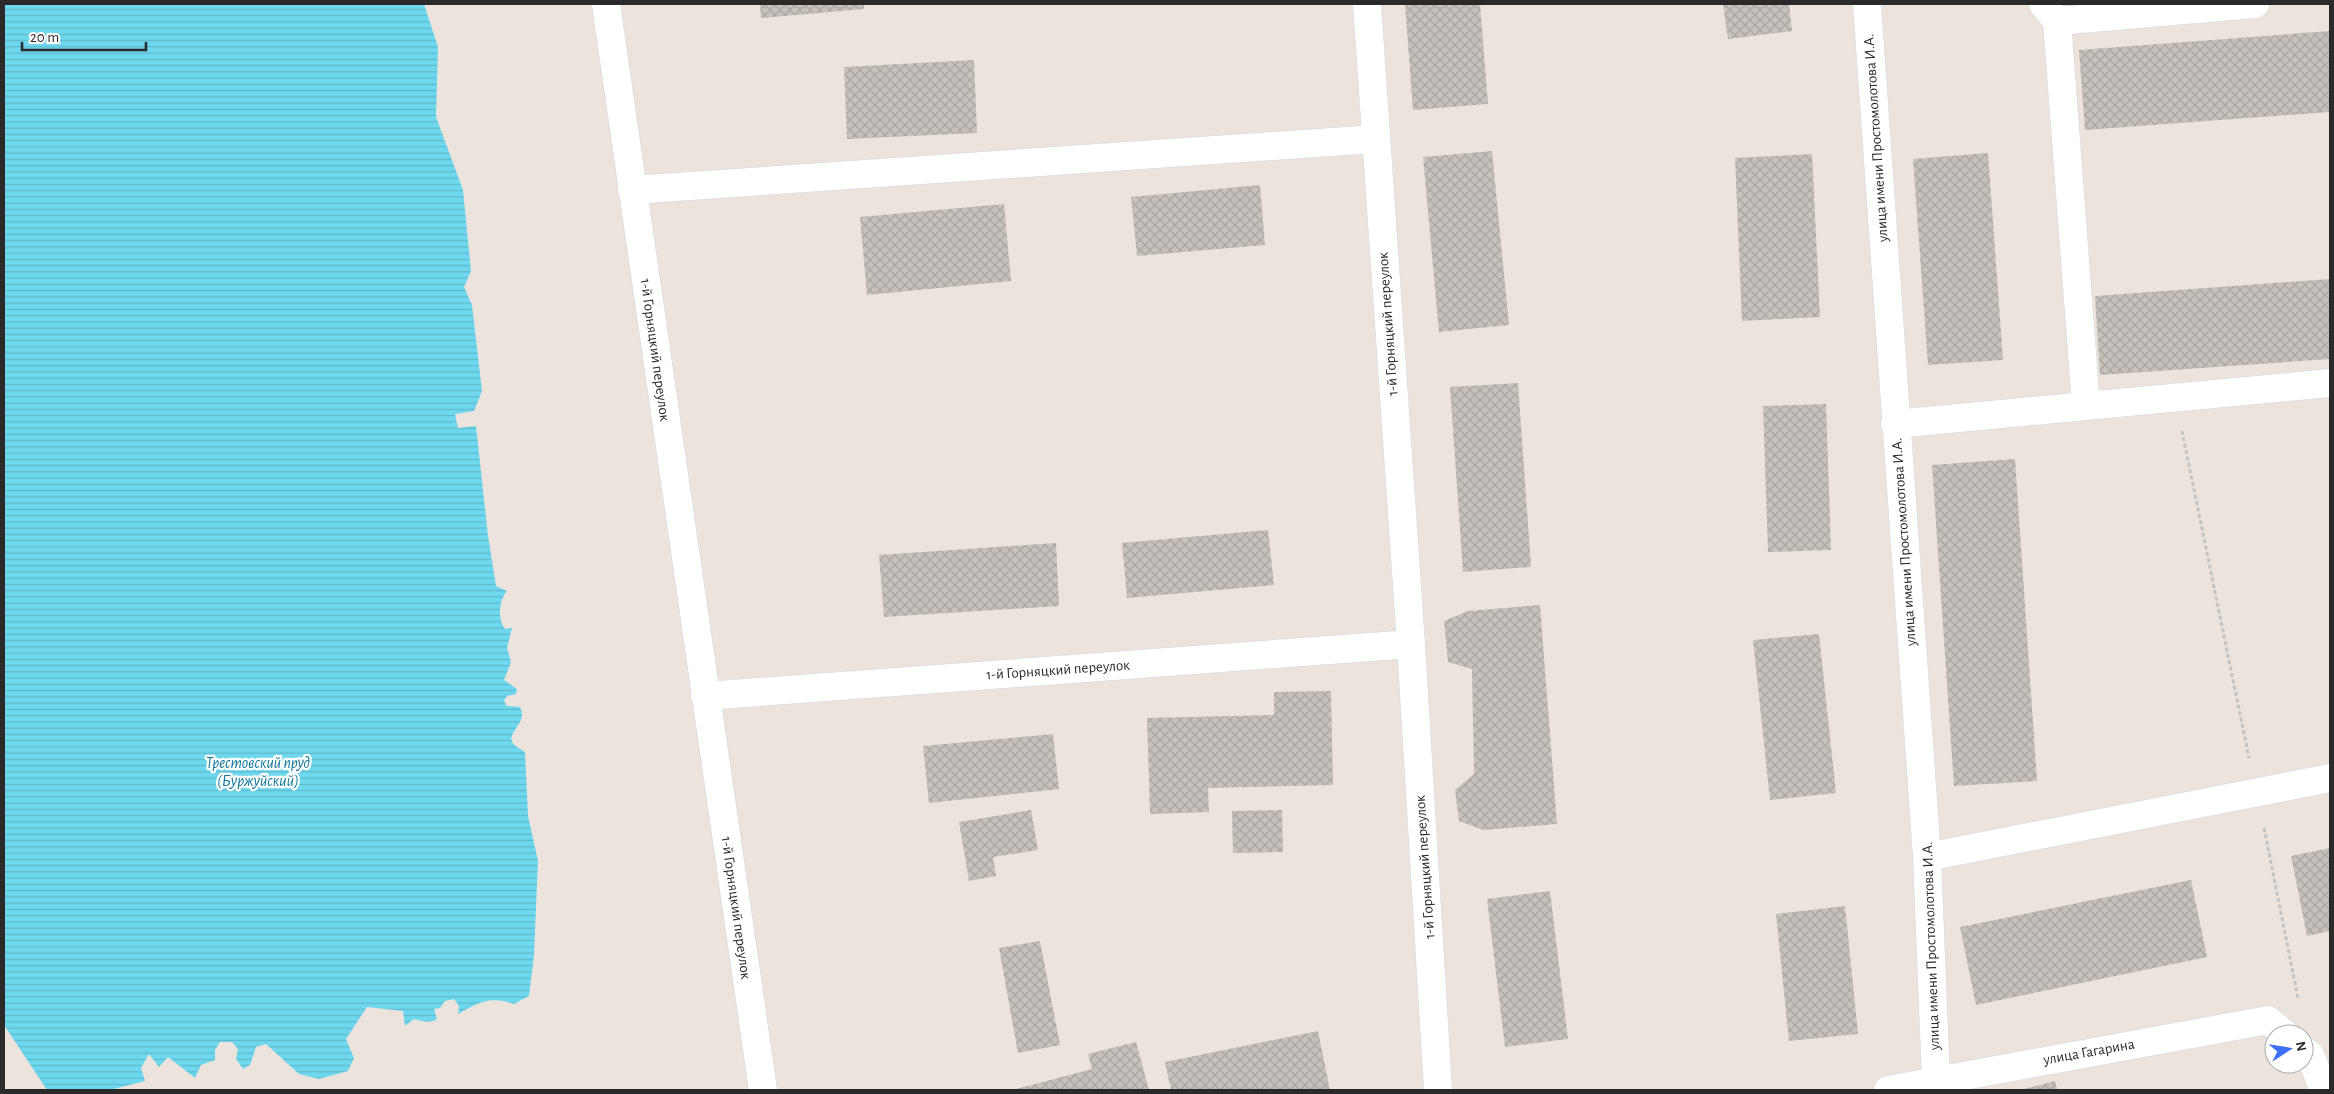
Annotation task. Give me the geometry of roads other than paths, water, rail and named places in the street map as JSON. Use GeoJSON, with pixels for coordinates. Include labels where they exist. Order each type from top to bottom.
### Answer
{"type":"FeatureCollection","features":[{"type":"Feature","properties":{"kind":"street","name":"1-й Горняцкий переулок"},"geometry":{"type":"LineString","coordinates":[[606,4],[763,1090]]}},
{"type":"Feature","properties":{"kind":"street","name":"1-й Горняцкий переулок"},"geometry":{"type":"LineString","coordinates":[[1367,4],[1411,644],[1438,1090]]}},
{"type":"Feature","properties":{"kind":"street","name":"улица имени Простомолотова И.А."},"geometry":{"type":"LineString","coordinates":[[1867,4],[1895,424],[1927,856],[1936,1080]]}},
{"type":"Feature","properties":{"kind":"street"},"geometry":{"type":"LineString","coordinates":[[2086,406],[2050,12],[2255,4]]}},
{"type":"Feature","properties":{"kind":"street"},"geometry":{"type":"LineString","coordinates":[[632,190],[1375,139]]}},
{"type":"Feature","properties":{"kind":"street"},"geometry":{"type":"LineString","coordinates":[[1895,424],[2330,383]]}},
{"type":"Feature","properties":{"kind":"street","name":"1-й Горняцкий переулок"},"geometry":{"type":"LineString","coordinates":[[705,696],[1411,644]]}},
{"type":"Feature","properties":{"kind":"street"},"geometry":{"type":"LineString","coordinates":[[1927,856],[2330,778]]}},
{"type":"Feature","properties":{"kind":"street","name":"улица Гагарина"},"geometry":{"type":"LineString","coordinates":[[1888,1090],[2268,1020],[2273,1024]]}},
{"type":"Feature","properties":{"kind":"street"},"geometry":{"type":"LineString","coordinates":[[2314,1068],[2324,1090]]}},
{"type":"Feature","properties":{"kind":"water","name":"Трестовский пруд (Буржуйский)"},"geometry":{"type":"Polygon","coordinates":[[[4,4],[424,4],[438,47],[436,117],[463,190],[471,271],[464,287],[472,305],[482,391],[474,411],[455,414],[458,428],[476,426],[488,536],[496,586],[507,591],[502,599],[500,615],[505,629],[512,628],[507,648],[511,662],[504,680],[517,689],[516,694],[507,696],[504,701],[507,706],[520,707],[522,712],[521,720],[511,739],[514,745],[525,752],[528,816],[538,861],[534,955],[529,996],[514,1004],[498,1000],[485,1001],[458,1014],[459,1006],[454,999],[445,1001],[440,1008],[434,1009],[437,1019],[434,1021],[426,1022],[414,1019],[405,1026],[403,1011],[367,1007],[346,1039],[354,1058],[348,1071],[319,1079],[299,1074],[266,1044],[256,1047],[250,1065],[243,1069],[236,1059],[238,1049],[232,1042],[220,1042],[215,1050],[215,1060],[201,1065],[195,1078],[168,1057],[159,1067],[149,1054],[141,1068],[145,1081],[110,1090],[47,1090],[4,1025],[4,4]]]}}]}
